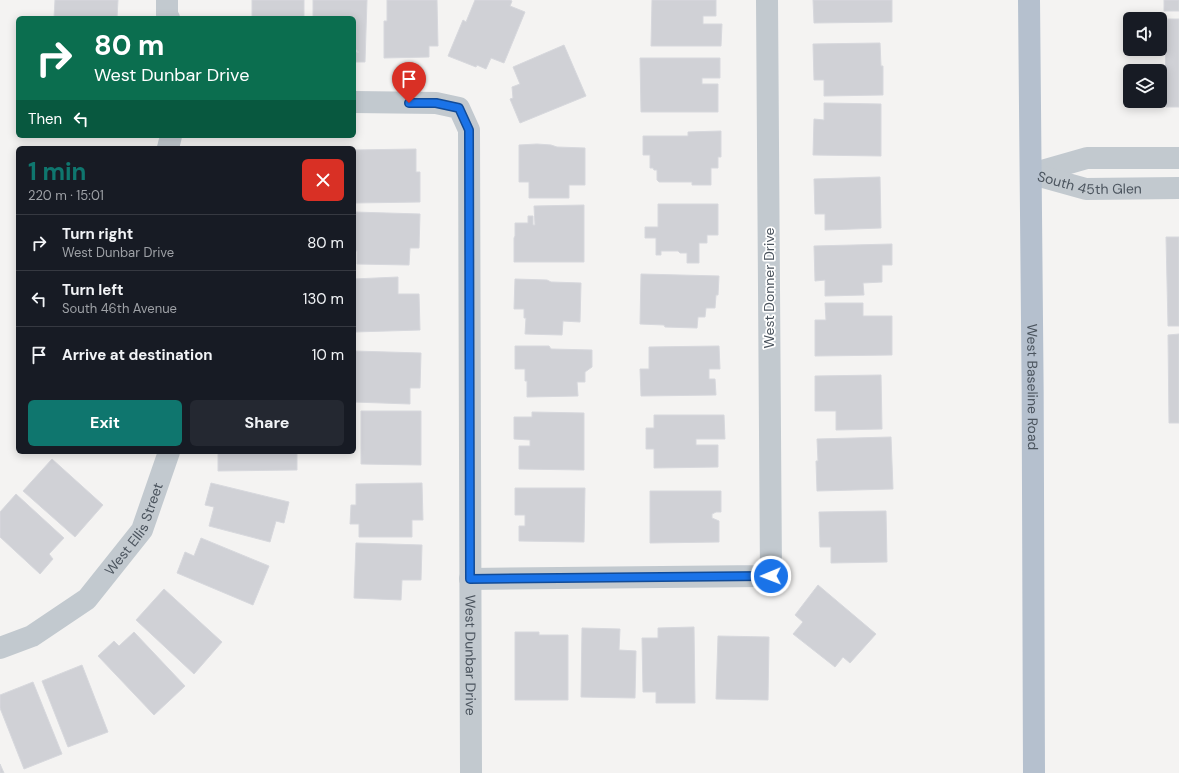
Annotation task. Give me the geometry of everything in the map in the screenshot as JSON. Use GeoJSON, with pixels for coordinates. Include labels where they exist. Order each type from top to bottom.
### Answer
{"type":"FeatureCollection","features":[{"type":"Feature","properties":{"kind":"main road","name":"West Baseline Road"},"geometry":{"type":"LineString","coordinates":[[1029,0],[1034,546],[1034,773]]}},
{"type":"Feature","properties":{"kind":"street"},"geometry":{"type":"LineString","coordinates":[[167,0],[167,16]]}},
{"type":"Feature","properties":{"kind":"street","name":"West Donner Drive"},"geometry":{"type":"LineString","coordinates":[[470,579],[771,576],[767,0]]}},
{"type":"Feature","properties":{"kind":"street","name":"West Dunbar Drive"},"geometry":{"type":"LineString","coordinates":[[356,102],[436,103],[459,108],[469,130],[471,773]]}},
{"type":"Feature","properties":{"kind":"street","name":"South 45th Glen"},"geometry":{"type":"LineString","coordinates":[[1087,158],[1176,158],[1175,188],[1086,189],[1031,174],[1087,158]]}},
{"type":"Feature","properties":{"kind":"street","name":"West Ellis Street"},"geometry":{"type":"LineString","coordinates":[[0,648],[32,636],[88,599],[142,530],[168,454]]}},
{"type":"Feature","properties":{"kind":"building"},"geometry":{"type":"Polygon","coordinates":[[[55,0],[118,0],[117,16],[54,16],[55,0]]]}},
{"type":"Feature","properties":{"kind":"building"},"geometry":{"type":"Polygon","coordinates":[[[252,0],[304,0],[304,16],[252,16],[252,0]]]}},
{"type":"Feature","properties":{"kind":"building"},"geometry":{"type":"Polygon","coordinates":[[[313,0],[367,0],[365,62],[356,62],[356,16],[313,16],[313,0]]]}},
{"type":"Feature","properties":{"kind":"building"},"geometry":{"type":"Polygon","coordinates":[[[387,0],[437,0],[438,46],[429,46],[429,57],[384,58],[384,21],[387,21],[387,0]]]}},
{"type":"Feature","properties":{"kind":"building"},"geometry":{"type":"Polygon","coordinates":[[[475,0],[510,0],[512,1],[510,6],[525,12],[504,63],[491,58],[486,69],[477,65],[476,67],[448,56],[463,20],[466,22],[475,0]]]}},
{"type":"Feature","properties":{"kind":"building"},"geometry":{"type":"Polygon","coordinates":[[[652,0],[716,0],[716,16],[703,16],[703,24],[722,24],[721,46],[651,46],[652,0]]]}},
{"type":"Feature","properties":{"kind":"building"},"geometry":{"type":"Polygon","coordinates":[[[813,0],[892,0],[892,22],[814,23],[813,0]]]}},
{"type":"Feature","properties":{"kind":"building"},"geometry":{"type":"Polygon","coordinates":[[[1164,0],[1179,0],[1179,11],[1164,11],[1164,0]]]}},
{"type":"Feature","properties":{"kind":"building"},"geometry":{"type":"Polygon","coordinates":[[[1167,19],[1179,19],[1179,107],[1167,107],[1167,64],[1166,64],[1165,56],[1167,56],[1167,19]]]}},
{"type":"Feature","properties":{"kind":"building"},"geometry":{"type":"Polygon","coordinates":[[[880,43],[881,66],[883,66],[883,95],[824,96],[824,80],[814,80],[813,44],[880,43]]]}},
{"type":"Feature","properties":{"kind":"building"},"geometry":{"type":"Polygon","coordinates":[[[564,45],[586,96],[520,123],[510,99],[513,98],[512,87],[520,84],[513,67],[564,45]]]}},
{"type":"Feature","properties":{"kind":"building"},"geometry":{"type":"Polygon","coordinates":[[[640,58],[720,58],[720,78],[702,78],[702,84],[718,84],[718,112],[641,112],[640,58]]]}},
{"type":"Feature","properties":{"kind":"building"},"geometry":{"type":"Polygon","coordinates":[[[824,103],[881,104],[881,156],[813,155],[814,119],[824,120],[824,103]]]}},
{"type":"Feature","properties":{"kind":"building"},"geometry":{"type":"Polygon","coordinates":[[[721,131],[721,157],[718,157],[718,168],[711,168],[711,185],[692,185],[692,182],[659,182],[657,180],[657,170],[650,168],[650,155],[643,155],[643,136],[688,136],[688,132],[721,131]]]}},
{"type":"Feature","properties":{"kind":"building"},"geometry":{"type":"Polygon","coordinates":[[[537,144],[557,147],[585,148],[585,185],[569,185],[569,198],[529,198],[529,182],[519,182],[519,145],[537,144]]]}},
{"type":"Feature","properties":{"kind":"building"},"geometry":{"type":"Polygon","coordinates":[[[416,149],[416,172],[420,172],[420,202],[356,203],[356,150],[416,149]]]}},
{"type":"Feature","properties":{"kind":"building"},"geometry":{"type":"Polygon","coordinates":[[[880,177],[881,228],[825,230],[825,214],[815,214],[814,179],[880,177]]]}},
{"type":"Feature","properties":{"kind":"building"},"geometry":{"type":"Polygon","coordinates":[[[658,204],[718,204],[718,235],[707,235],[707,243],[699,243],[699,263],[687,263],[687,253],[680,253],[678,251],[661,251],[661,255],[656,255],[656,238],[645,238],[645,227],[658,227],[658,204]]]}},
{"type":"Feature","properties":{"kind":"building"},"geometry":{"type":"Polygon","coordinates":[[[584,205],[584,262],[514,262],[515,223],[528,223],[528,216],[533,216],[533,225],[535,225],[534,206],[584,205]]]}},
{"type":"Feature","properties":{"kind":"building"},"geometry":{"type":"Polygon","coordinates":[[[356,212],[420,214],[419,248],[410,248],[409,265],[357,264],[356,212]]]}},
{"type":"Feature","properties":{"kind":"building"},"geometry":{"type":"Polygon","coordinates":[[[1166,237],[1179,237],[1179,326],[1168,326],[1166,237]]]}},
{"type":"Feature","properties":{"kind":"building"},"geometry":{"type":"Polygon","coordinates":[[[892,244],[892,265],[882,265],[882,282],[863,283],[864,295],[825,296],[825,280],[815,281],[814,246],[892,244]]]}},
{"type":"Feature","properties":{"kind":"building"},"geometry":{"type":"Polygon","coordinates":[[[641,274],[719,276],[718,295],[716,295],[715,308],[706,308],[705,317],[698,317],[697,328],[665,327],[664,325],[640,324],[641,274]]]}},
{"type":"Feature","properties":{"kind":"building"},"geometry":{"type":"Polygon","coordinates":[[[398,277],[398,294],[419,294],[420,330],[356,332],[356,279],[398,277]]]}},
{"type":"Feature","properties":{"kind":"building"},"geometry":{"type":"Polygon","coordinates":[[[515,279],[581,283],[580,322],[563,321],[562,335],[525,334],[526,318],[524,318],[524,309],[514,309],[515,279]]]}},
{"type":"Feature","properties":{"kind":"building"},"geometry":{"type":"Polygon","coordinates":[[[825,303],[863,303],[863,316],[892,316],[892,355],[815,356],[815,320],[826,320],[825,303]]]}},
{"type":"Feature","properties":{"kind":"building"},"geometry":{"type":"Polygon","coordinates":[[[1179,334],[1179,423],[1169,423],[1168,335],[1179,334]]]}},
{"type":"Feature","properties":{"kind":"building"},"geometry":{"type":"Polygon","coordinates":[[[515,346],[549,346],[551,349],[592,350],[592,367],[585,372],[585,382],[577,382],[578,396],[527,397],[525,369],[515,369],[515,346]]]}},
{"type":"Feature","properties":{"kind":"building"},"geometry":{"type":"Polygon","coordinates":[[[719,346],[720,369],[709,369],[709,379],[715,379],[716,395],[641,396],[640,369],[649,369],[649,347],[719,346]]]}},
{"type":"Feature","properties":{"kind":"building"},"geometry":{"type":"Polygon","coordinates":[[[356,351],[421,353],[420,388],[410,388],[410,404],[356,402],[356,351]]]}},
{"type":"Feature","properties":{"kind":"building"},"geometry":{"type":"Polygon","coordinates":[[[881,375],[882,429],[836,430],[836,411],[815,411],[815,376],[881,375]]]}},
{"type":"Feature","properties":{"kind":"building"},"geometry":{"type":"Polygon","coordinates":[[[361,411],[421,411],[421,465],[361,464],[361,411]]]}},
{"type":"Feature","properties":{"kind":"building"},"geometry":{"type":"Polygon","coordinates":[[[532,412],[584,413],[584,470],[519,469],[519,446],[530,446],[530,440],[514,439],[514,417],[532,417],[532,412]]]}},
{"type":"Feature","properties":{"kind":"building"},"geometry":{"type":"Polygon","coordinates":[[[654,415],[724,415],[725,439],[696,439],[696,445],[718,445],[718,467],[654,468],[654,449],[646,449],[646,428],[654,428],[654,415]]]}},
{"type":"Feature","properties":{"kind":"building"},"geometry":{"type":"Polygon","coordinates":[[[891,437],[893,489],[817,491],[817,439],[891,437]]]}},
{"type":"Feature","properties":{"kind":"building"},"geometry":{"type":"Polygon","coordinates":[[[218,454],[297,454],[297,470],[218,471],[218,454]]]}},
{"type":"Feature","properties":{"kind":"building"},"geometry":{"type":"Polygon","coordinates":[[[52,459],[103,505],[75,537],[23,491],[52,459]]]}},
{"type":"Feature","properties":{"kind":"building"},"geometry":{"type":"Polygon","coordinates":[[[211,483],[289,502],[284,523],[276,521],[270,542],[209,526],[214,507],[205,505],[211,483]]]}},
{"type":"Feature","properties":{"kind":"building"},"geometry":{"type":"Polygon","coordinates":[[[422,483],[423,520],[412,520],[412,537],[359,537],[359,524],[350,524],[351,505],[356,505],[356,484],[422,483]]]}},
{"type":"Feature","properties":{"kind":"building"},"geometry":{"type":"Polygon","coordinates":[[[515,488],[585,488],[584,542],[519,541],[519,526],[525,526],[525,515],[515,515],[515,488]]]}},
{"type":"Feature","properties":{"kind":"building"},"geometry":{"type":"Polygon","coordinates":[[[650,491],[721,491],[721,512],[712,514],[712,518],[719,521],[719,542],[650,543],[650,491]]]}},
{"type":"Feature","properties":{"kind":"building"},"geometry":{"type":"Polygon","coordinates":[[[16,494],[64,538],[49,554],[53,559],[40,574],[0,537],[0,512],[16,494]]]}},
{"type":"Feature","properties":{"kind":"building"},"geometry":{"type":"Polygon","coordinates":[[[886,511],[887,562],[831,563],[831,547],[820,547],[819,512],[886,511]]]}},
{"type":"Feature","properties":{"kind":"building"},"geometry":{"type":"Polygon","coordinates":[[[201,538],[269,566],[253,605],[177,573],[185,552],[194,556],[201,538]]]}},
{"type":"Feature","properties":{"kind":"building"},"geometry":{"type":"Polygon","coordinates":[[[356,543],[422,545],[421,580],[402,580],[401,600],[354,598],[356,543]]]}},
{"type":"Feature","properties":{"kind":"building"},"geometry":{"type":"Polygon","coordinates":[[[818,585],[876,634],[850,663],[843,657],[835,667],[793,634],[803,622],[795,615],[818,585]]]}},
{"type":"Feature","properties":{"kind":"building"},"geometry":{"type":"Polygon","coordinates":[[[164,589],[222,642],[194,674],[136,620],[164,589]]]}},
{"type":"Feature","properties":{"kind":"building"},"geometry":{"type":"Polygon","coordinates":[[[694,627],[695,703],[656,703],[656,692],[643,692],[642,638],[658,638],[658,628],[694,627]]]}},
{"type":"Feature","properties":{"kind":"building"},"geometry":{"type":"Polygon","coordinates":[[[582,628],[620,629],[619,650],[636,651],[635,698],[581,697],[582,628]]]}},
{"type":"Feature","properties":{"kind":"building"},"geometry":{"type":"Polygon","coordinates":[[[134,632],[185,686],[154,715],[98,656],[114,641],[119,646],[134,632]]]}},
{"type":"Feature","properties":{"kind":"building"},"geometry":{"type":"Polygon","coordinates":[[[515,632],[539,632],[539,635],[568,635],[568,700],[515,700],[515,632]]]}},
{"type":"Feature","properties":{"kind":"building"},"geometry":{"type":"Polygon","coordinates":[[[718,636],[769,637],[768,700],[716,699],[718,636]]]}},
{"type":"Feature","properties":{"kind":"building"},"geometry":{"type":"Polygon","coordinates":[[[82,665],[108,732],[68,747],[42,681],[82,665]]]}},
{"type":"Feature","properties":{"kind":"building"},"geometry":{"type":"Polygon","coordinates":[[[33,682],[62,754],[24,769],[0,708],[0,695],[33,682]]]}},
{"type":"Feature","properties":{"kind":"building"},"geometry":{"type":"Polygon","coordinates":[[[0,764],[4,773],[0,773],[0,764]]]}},
{"type":"Feature","properties":{"kind":"route"},"geometry":{"type":"LineString","coordinates":[[409,103],[436,103],[459,108],[469,130],[470,579],[771,576]]}}]}
